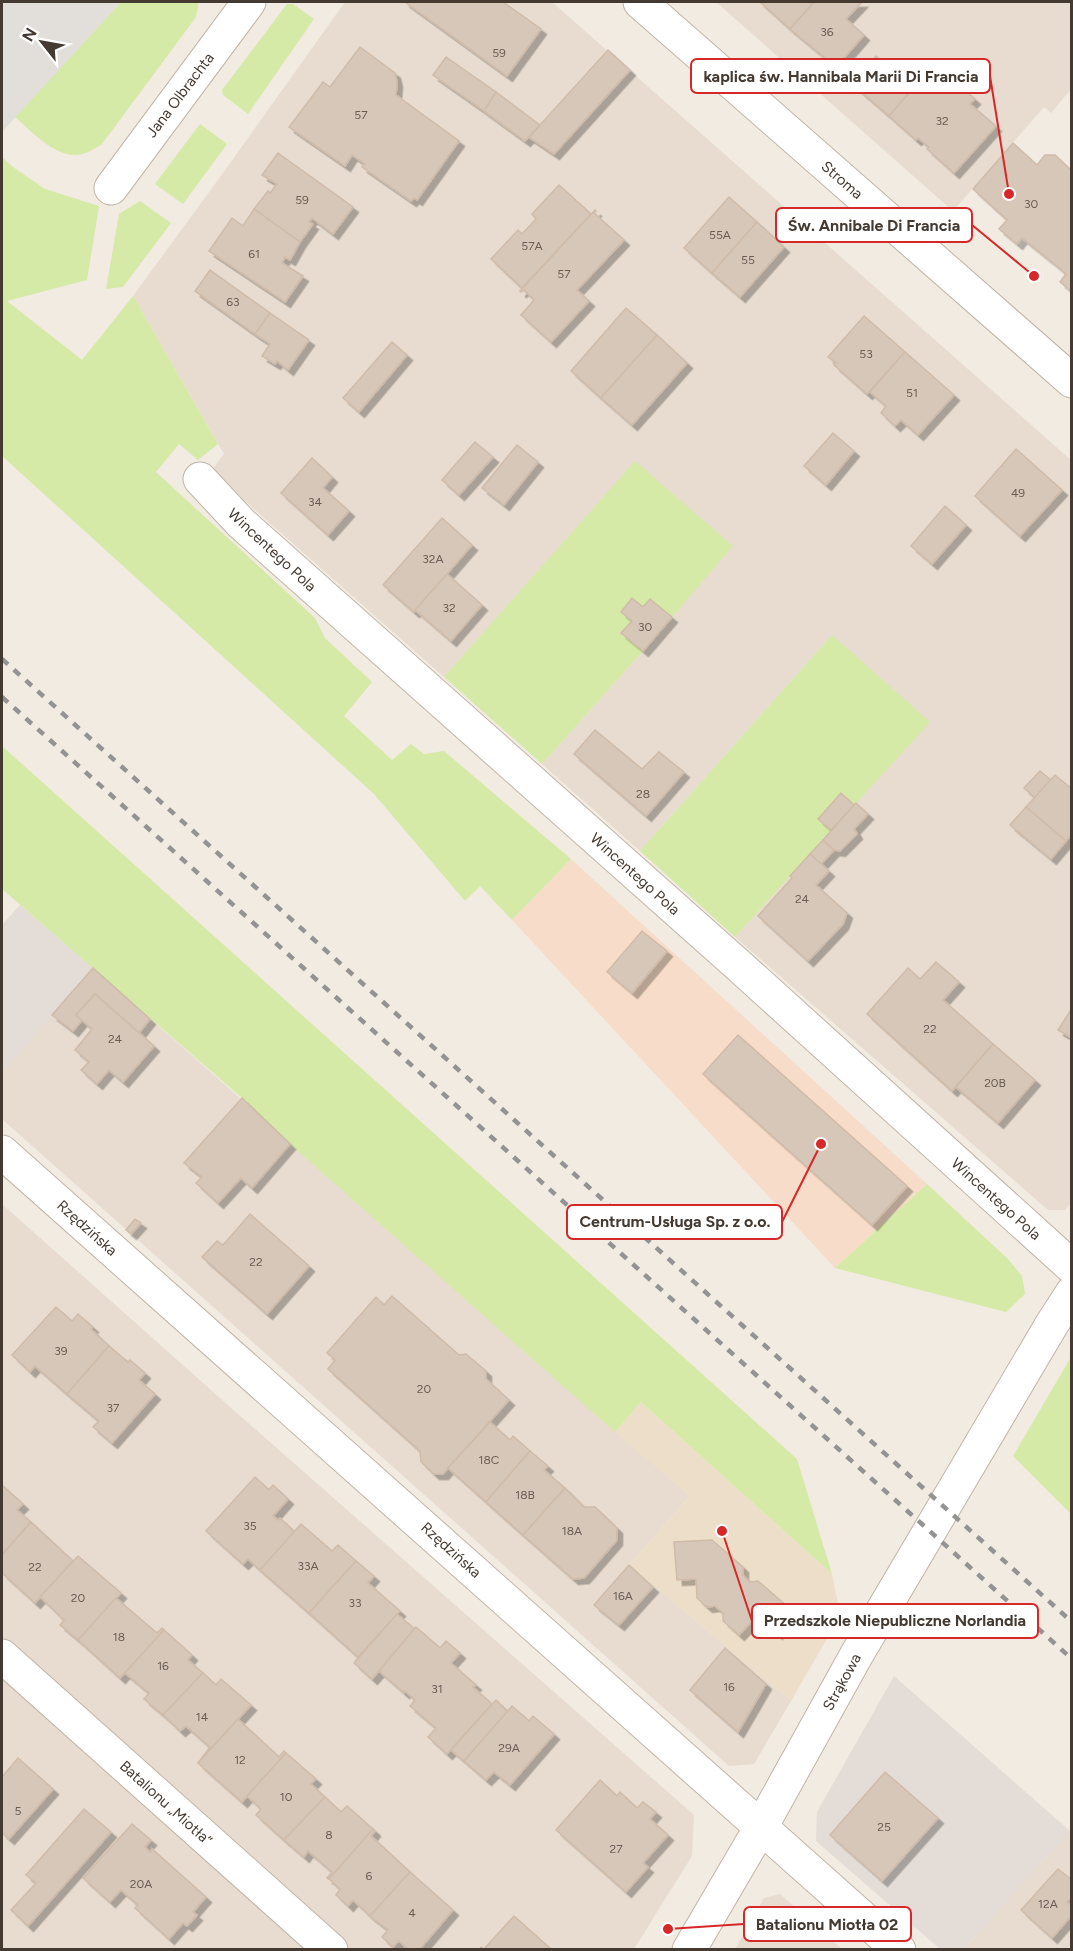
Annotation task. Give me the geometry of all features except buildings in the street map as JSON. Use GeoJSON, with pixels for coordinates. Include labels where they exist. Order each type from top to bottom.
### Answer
{"type":"FeatureCollection","features":[{"type":"Feature","properties":{"kind":"street","name":"Jana Olbrachta"},"geometry":{"type":"LineString","coordinates":[[111,188],[249,2]]}},
{"type":"Feature","properties":{"kind":"street","name":"Stroma"},"geometry":{"type":"LineString","coordinates":[[640,2],[1071,381]]}},
{"type":"Feature","properties":{"kind":"street","name":"Wincentego Pola"},"geometry":{"type":"LineString","coordinates":[[200,479],[249,531],[728,956],[1071,1267]]}},
{"type":"Feature","properties":{"kind":"street","name":"Rzędzińska"},"geometry":{"type":"LineString","coordinates":[[2,1152],[899,1950]]}},
{"type":"Feature","properties":{"kind":"street","name":"Strąkowa"},"geometry":{"type":"LineString","coordinates":[[689,1950],[761,1827],[857,1654],[1071,1293]]}},
{"type":"Feature","properties":{"kind":"street","name":"Batalionu „Miotła”"},"geometry":{"type":"LineString","coordinates":[[2,1656],[331,1950]]}},
{"type":"Feature","properties":{"kind":"shaded area"},"geometry":{"type":"Polygon","coordinates":[[[4,2],[121,2],[2,132],[2,5],[4,2]]]}},
{"type":"Feature","properties":{"kind":"shaded area"},"geometry":{"type":"Polygon","coordinates":[[[345,2],[552,2],[1071,460],[1071,1203],[1065,1210],[1048,1210],[735,937],[823,840],[832,635],[640,851],[542,764],[643,651],[732,546],[635,462],[444,677],[211,471],[224,454],[133,296],[345,2]]]}},
{"type":"Feature","properties":{"kind":"shaded area"},"geometry":{"type":"Polygon","coordinates":[[[716,2],[1071,2],[1071,89],[1051,113],[1044,107],[953,211],[716,2]]]}},
{"type":"Feature","properties":{"kind":"shaded area"},"geometry":{"type":"Polygon","coordinates":[[[571,859],[927,1184],[835,1268],[512,920],[571,859]]]}},
{"type":"Feature","properties":{"kind":"shaded area"},"geometry":{"type":"Polygon","coordinates":[[[20,905],[93,968],[2,1073],[2,925],[20,905]]]}},
{"type":"Feature","properties":{"kind":"shaded area"},"geometry":{"type":"Polygon","coordinates":[[[93,968],[690,1496],[629,1565],[791,1701],[754,1764],[729,1766],[2,1119],[2,1073],[93,968]]]}},
{"type":"Feature","properties":{"kind":"shaded area"},"geometry":{"type":"Polygon","coordinates":[[[2,1204],[694,1815],[692,1856],[634,1949],[2,1949],[2,1204]]]}},
{"type":"Feature","properties":{"kind":"shaded area"},"geometry":{"type":"Polygon","coordinates":[[[641,1402],[832,1574],[839,1609],[835,1613],[835,1625],[791,1701],[629,1565],[690,1496],[615,1432],[641,1402]]]}},
{"type":"Feature","properties":{"kind":"shaded area"},"geometry":{"type":"Polygon","coordinates":[[[894,1676],[1070,1831],[963,1950],[940,1949],[816,1841],[817,1812],[894,1676]]]}},
{"type":"Feature","properties":{"kind":"shaded area"},"geometry":{"type":"Polygon","coordinates":[[[1070,1831],[1071,1949],[963,1950],[1070,1831]]]}},
{"type":"Feature","properties":{"kind":"shaded area"},"geometry":{"type":"Polygon","coordinates":[[[780,1894],[842,1949],[735,1949],[764,1898],[780,1894]]]}},
{"type":"Feature","properties":{"kind":"green space"},"geometry":{"type":"Polygon","coordinates":[[[121,2],[199,2],[196,17],[102,144],[79,155],[59,151],[43,141],[15,117],[121,2]]]}},
{"type":"Feature","properties":{"kind":"green space"},"geometry":{"type":"Polygon","coordinates":[[[287,4],[293,4],[314,19],[248,114],[223,95],[222,90],[287,4]]]}},
{"type":"Feature","properties":{"kind":"green space"},"geometry":{"type":"Polygon","coordinates":[[[200,124],[227,144],[183,204],[155,184],[200,124]]]}},
{"type":"Feature","properties":{"kind":"green space"},"geometry":{"type":"Polygon","coordinates":[[[2,157],[45,189],[99,206],[87,280],[7,301],[82,360],[133,296],[218,444],[198,460],[179,444],[156,472],[315,618],[325,638],[372,682],[344,716],[392,760],[411,744],[424,754],[444,751],[571,859],[512,920],[480,886],[465,901],[374,794],[2,456],[2,157]]]}},
{"type":"Feature","properties":{"kind":"green space"},"geometry":{"type":"Polygon","coordinates":[[[140,201],[171,223],[123,287],[106,289],[119,214],[140,201]]]}},
{"type":"Feature","properties":{"kind":"green space"},"geometry":{"type":"Polygon","coordinates":[[[635,461],[733,546],[542,764],[444,677],[635,461]]]}},
{"type":"Feature","properties":{"kind":"green space"},"geometry":{"type":"Polygon","coordinates":[[[832,635],[930,722],[735,937],[640,851],[832,635]]]}},
{"type":"Feature","properties":{"kind":"green space"},"geometry":{"type":"Polygon","coordinates":[[[2,746],[797,1459],[832,1574],[641,1402],[615,1432],[290,1144],[242,1098],[2,889],[2,746]]]}},
{"type":"Feature","properties":{"kind":"green space"},"geometry":{"type":"Polygon","coordinates":[[[927,1184],[1008,1259],[1022,1276],[1025,1294],[1006,1312],[835,1268],[927,1184]]]}},
{"type":"Feature","properties":{"kind":"green space"},"geometry":{"type":"Polygon","coordinates":[[[1071,1357],[1071,1514],[1013,1456],[1071,1357]]]}},
{"type":"Feature","properties":{"kind":"railway"},"geometry":{"type":"LineString","coordinates":[[2,659],[1072,1622]]}},
{"type":"Feature","properties":{"kind":"railway"},"geometry":{"type":"LineString","coordinates":[[2,697],[1072,1659]]}},
{"type":"Feature","properties":{"kind":"place","name":"kaplica św. Hannibala Marii Di Francia"},"geometry":{"type":"Point","coordinates":[1009,194]}},
{"type":"Feature","properties":{"kind":"place","name":"Św. Annibale Di Francia"},"geometry":{"type":"Point","coordinates":[1034,276]}},
{"type":"Feature","properties":{"kind":"place","name":"Centrum-Usługa Sp. z o.o."},"geometry":{"type":"Point","coordinates":[821,1144]}},
{"type":"Feature","properties":{"kind":"place","name":"Przedszkole Niepubliczne Norlandia"},"geometry":{"type":"Point","coordinates":[722,1531]}},
{"type":"Feature","properties":{"kind":"place","name":"Batalionu Miotła 02"},"geometry":{"type":"Point","coordinates":[668,1929]}}]}
